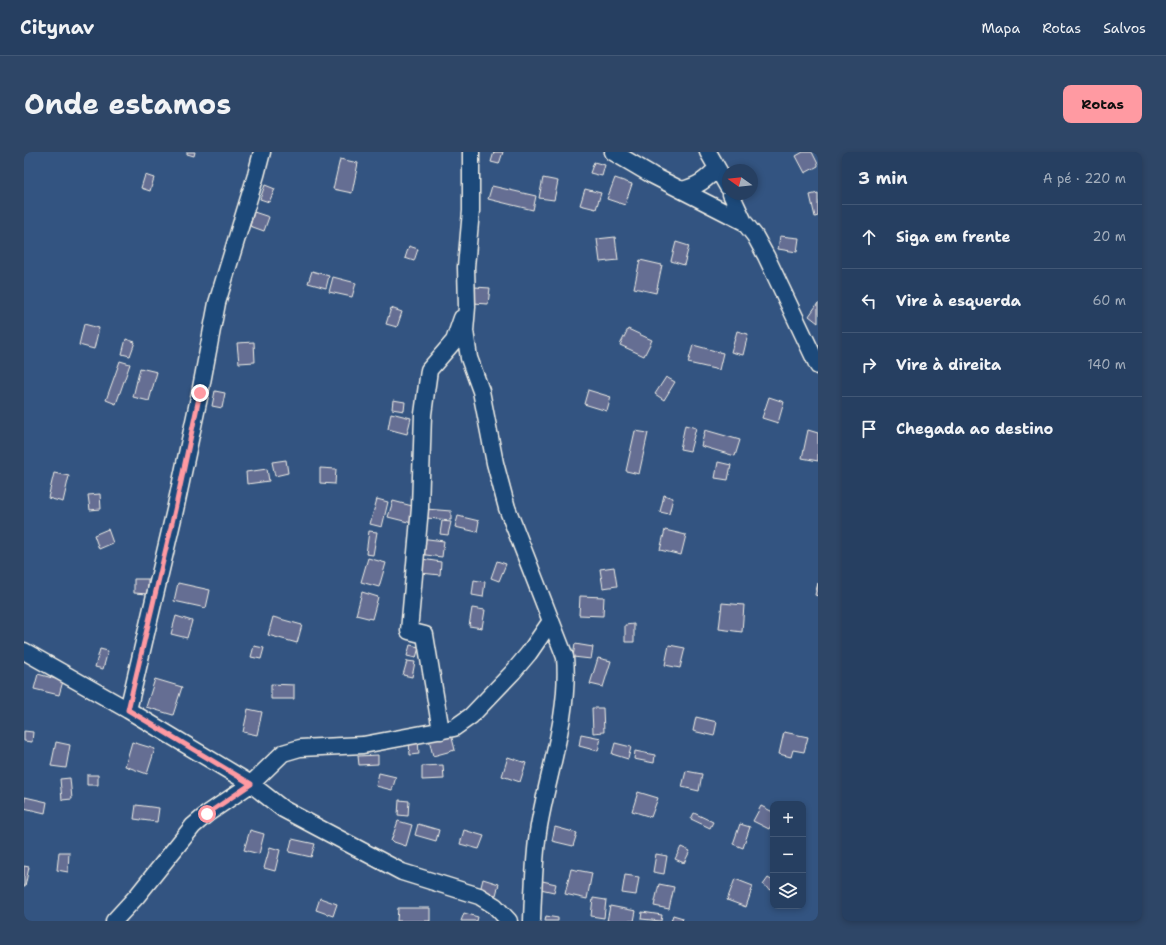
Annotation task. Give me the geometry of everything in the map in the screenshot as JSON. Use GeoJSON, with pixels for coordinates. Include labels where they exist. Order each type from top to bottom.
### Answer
{"type":"FeatureCollection","features":[{"type":"Feature","properties":{"kind":"street"},"geometry":{"type":"LineString","coordinates":[[128,710],[175,510],[200,393],[216,303],[262,152]]}},
{"type":"Feature","properties":{"kind":"street"},"geometry":{"type":"LineString","coordinates":[[471,152],[471,212],[466,267],[467,307],[465,331],[469,358],[481,391],[495,463],[507,508],[565,657],[567,676],[550,777],[538,832],[532,921]]}},
{"type":"Feature","properties":{"kind":"street"},"geometry":{"type":"LineString","coordinates":[[613,152],[744,222]]}},
{"type":"Feature","properties":{"kind":"street"},"geometry":{"type":"LineString","coordinates":[[708,152],[722,177]]}},
{"type":"Feature","properties":{"kind":"street"},"geometry":{"type":"LineString","coordinates":[[682,190],[697,186],[707,179],[717,168]]}},
{"type":"Feature","properties":{"kind":"street"},"geometry":{"type":"LineString","coordinates":[[734,200],[744,222],[755,236],[766,256],[792,314],[818,366]]}},
{"type":"Feature","properties":{"kind":"street"},"geometry":{"type":"LineString","coordinates":[[441,731],[425,635],[409,630],[420,508],[423,414],[429,370],[454,341],[464,310],[467,307]]}},
{"type":"Feature","properties":{"kind":"street"},"geometry":{"type":"LineString","coordinates":[[114,921],[147,884],[193,826],[207,814],[251,784],[265,768],[283,753],[300,748],[363,745],[454,728],[471,716],[513,672],[529,653],[551,621]]}},
{"type":"Feature","properties":{"kind":"street"},"geometry":{"type":"LineString","coordinates":[[24,652],[128,710],[251,784],[283,809],[379,861],[407,874],[479,896],[495,906],[509,921]]}},
{"type":"Feature","properties":{"kind":"building"},"geometry":{"type":"Polygon","coordinates":[[[187,152],[195,152],[194,156],[187,154],[187,152]]]}},
{"type":"Feature","properties":{"kind":"building"},"geometry":{"type":"Polygon","coordinates":[[[494,152],[503,152],[499,164],[491,162],[494,152]]]}},
{"type":"Feature","properties":{"kind":"building"},"geometry":{"type":"Polygon","coordinates":[[[803,152],[812,152],[818,164],[818,166],[805,173],[796,156],[803,152]]]}},
{"type":"Feature","properties":{"kind":"building"},"geometry":{"type":"Polygon","coordinates":[[[340,159],[358,163],[352,193],[333,189],[340,159]]]}},
{"type":"Feature","properties":{"kind":"building"},"geometry":{"type":"Polygon","coordinates":[[[594,162],[605,165],[602,176],[590,173],[594,162]]]}},
{"type":"Feature","properties":{"kind":"building"},"geometry":{"type":"Polygon","coordinates":[[[145,175],[154,178],[150,191],[141,188],[145,175]]]}},
{"type":"Feature","properties":{"kind":"building"},"geometry":{"type":"Polygon","coordinates":[[[543,178],[558,181],[554,200],[539,198],[543,178]]]}},
{"type":"Feature","properties":{"kind":"building"},"geometry":{"type":"Polygon","coordinates":[[[615,178],[632,184],[625,205],[607,199],[615,178]]]}},
{"type":"Feature","properties":{"kind":"building"},"geometry":{"type":"Polygon","coordinates":[[[265,185],[275,189],[269,202],[260,199],[265,185]]]}},
{"type":"Feature","properties":{"kind":"building"},"geometry":{"type":"Polygon","coordinates":[[[492,186],[536,196],[533,210],[488,199],[492,186]]]}},
{"type":"Feature","properties":{"kind":"building"},"geometry":{"type":"Polygon","coordinates":[[[585,189],[601,193],[596,209],[580,205],[585,189]]]}},
{"type":"Feature","properties":{"kind":"building"},"geometry":{"type":"Polygon","coordinates":[[[818,193],[818,216],[815,217],[810,195],[818,193]]]}},
{"type":"Feature","properties":{"kind":"building"},"geometry":{"type":"Polygon","coordinates":[[[254,212],[269,217],[264,231],[250,226],[254,212]]]}},
{"type":"Feature","properties":{"kind":"building"},"geometry":{"type":"Polygon","coordinates":[[[780,236],[799,238],[797,252],[778,249],[780,236]]]}},
{"type":"Feature","properties":{"kind":"building"},"geometry":{"type":"Polygon","coordinates":[[[615,237],[618,260],[600,262],[597,239],[615,237]]]}},
{"type":"Feature","properties":{"kind":"building"},"geometry":{"type":"Polygon","coordinates":[[[676,242],[689,246],[684,265],[671,261],[676,242]]]}},
{"type":"Feature","properties":{"kind":"building"},"geometry":{"type":"Polygon","coordinates":[[[409,246],[418,249],[414,261],[405,258],[409,246]]]}},
{"type":"Feature","properties":{"kind":"building"},"geometry":{"type":"Polygon","coordinates":[[[640,260],[662,265],[656,293],[634,288],[640,260]]]}},
{"type":"Feature","properties":{"kind":"building"},"geometry":{"type":"Polygon","coordinates":[[[312,271],[329,276],[326,288],[308,283],[312,271]]]}},
{"type":"Feature","properties":{"kind":"building"},"geometry":{"type":"Polygon","coordinates":[[[333,277],[356,283],[352,297],[329,292],[333,277]]]}},
{"type":"Feature","properties":{"kind":"building"},"geometry":{"type":"Polygon","coordinates":[[[475,287],[490,288],[488,304],[473,303],[475,287]]]}},
{"type":"Feature","properties":{"kind":"building"},"geometry":{"type":"Polygon","coordinates":[[[818,303],[818,323],[809,316],[818,303]]]}},
{"type":"Feature","properties":{"kind":"building"},"geometry":{"type":"Polygon","coordinates":[[[391,308],[402,312],[397,327],[386,324],[391,308]]]}},
{"type":"Feature","properties":{"kind":"building"},"geometry":{"type":"Polygon","coordinates":[[[84,324],[99,328],[94,349],[79,345],[84,324]]]}},
{"type":"Feature","properties":{"kind":"building"},"geometry":{"type":"Polygon","coordinates":[[[628,329],[652,340],[644,356],[620,345],[628,329]]]}},
{"type":"Feature","properties":{"kind":"building"},"geometry":{"type":"Polygon","coordinates":[[[737,331],[748,334],[743,355],[731,352],[737,331]]]}},
{"type":"Feature","properties":{"kind":"building"},"geometry":{"type":"Polygon","coordinates":[[[126,339],[135,342],[130,356],[122,354],[126,339]]]}},
{"type":"Feature","properties":{"kind":"building"},"geometry":{"type":"Polygon","coordinates":[[[254,342],[255,362],[239,363],[237,343],[254,342]]]}},
{"type":"Feature","properties":{"kind":"building"},"geometry":{"type":"Polygon","coordinates":[[[693,345],[723,353],[719,370],[688,363],[693,345]]]}},
{"type":"Feature","properties":{"kind":"building"},"geometry":{"type":"Polygon","coordinates":[[[120,361],[130,364],[116,404],[106,400],[120,361]]]}},
{"type":"Feature","properties":{"kind":"building"},"geometry":{"type":"Polygon","coordinates":[[[140,368],[157,372],[149,401],[133,397],[140,368]]]}},
{"type":"Feature","properties":{"kind":"building"},"geometry":{"type":"Polygon","coordinates":[[[666,377],[675,382],[664,400],[655,394],[666,377]]]}},
{"type":"Feature","properties":{"kind":"building"},"geometry":{"type":"Polygon","coordinates":[[[588,390],[611,397],[607,411],[584,404],[588,390]]]}},
{"type":"Feature","properties":{"kind":"building"},"geometry":{"type":"Polygon","coordinates":[[[215,391],[225,393],[222,408],[212,406],[215,391]]]}},
{"type":"Feature","properties":{"kind":"building"},"geometry":{"type":"Polygon","coordinates":[[[769,397],[784,402],[778,423],[762,418],[769,397]]]}},
{"type":"Feature","properties":{"kind":"building"},"geometry":{"type":"Polygon","coordinates":[[[393,400],[405,402],[404,411],[392,409],[393,400]]]}},
{"type":"Feature","properties":{"kind":"building"},"geometry":{"type":"Polygon","coordinates":[[[391,413],[411,418],[407,434],[388,429],[391,413]]]}},
{"type":"Feature","properties":{"kind":"building"},"geometry":{"type":"Polygon","coordinates":[[[685,425],[696,428],[690,451],[680,449],[685,425]]]}},
{"type":"Feature","properties":{"kind":"building"},"geometry":{"type":"Polygon","coordinates":[[[705,430],[740,440],[735,456],[701,446],[705,430]]]}},
{"type":"Feature","properties":{"kind":"building"},"geometry":{"type":"Polygon","coordinates":[[[808,430],[818,433],[818,461],[802,458],[808,430]]]}},
{"type":"Feature","properties":{"kind":"building"},"geometry":{"type":"Polygon","coordinates":[[[635,431],[648,433],[639,474],[626,471],[635,431]]]}},
{"type":"Feature","properties":{"kind":"building"},"geometry":{"type":"Polygon","coordinates":[[[286,460],[288,473],[275,476],[272,462],[286,460]]]}},
{"type":"Feature","properties":{"kind":"building"},"geometry":{"type":"Polygon","coordinates":[[[718,462],[731,465],[728,480],[715,478],[718,462]]]}},
{"type":"Feature","properties":{"kind":"building"},"geometry":{"type":"Polygon","coordinates":[[[320,468],[336,469],[335,484],[320,483],[320,468]]]}},
{"type":"Feature","properties":{"kind":"building"},"geometry":{"type":"Polygon","coordinates":[[[267,469],[269,481],[247,484],[246,472],[267,469]]]}},
{"type":"Feature","properties":{"kind":"building"},"geometry":{"type":"Polygon","coordinates":[[[54,473],[69,476],[63,502],[48,498],[54,473]]]}},
{"type":"Feature","properties":{"kind":"building"},"geometry":{"type":"Polygon","coordinates":[[[100,494],[101,509],[90,510],[88,495],[100,494]]]}},
{"type":"Feature","properties":{"kind":"building"},"geometry":{"type":"Polygon","coordinates":[[[664,495],[673,498],[669,514],[660,512],[664,495]]]}},
{"type":"Feature","properties":{"kind":"building"},"geometry":{"type":"Polygon","coordinates":[[[377,499],[388,502],[382,527],[370,524],[377,499]]]}},
{"type":"Feature","properties":{"kind":"building"},"geometry":{"type":"Polygon","coordinates":[[[393,501],[416,507],[412,523],[388,517],[393,501]]]}},
{"type":"Feature","properties":{"kind":"building"},"geometry":{"type":"Polygon","coordinates":[[[426,509],[451,511],[451,520],[426,518],[426,509]]]}},
{"type":"Feature","properties":{"kind":"building"},"geometry":{"type":"Polygon","coordinates":[[[458,516],[479,521],[477,532],[455,527],[458,516]]]}},
{"type":"Feature","properties":{"kind":"building"},"geometry":{"type":"Polygon","coordinates":[[[442,521],[451,522],[448,535],[440,534],[442,521]]]}},
{"type":"Feature","properties":{"kind":"building"},"geometry":{"type":"Polygon","coordinates":[[[108,529],[113,543],[99,549],[94,535],[108,529]]]}},
{"type":"Feature","properties":{"kind":"building"},"geometry":{"type":"Polygon","coordinates":[[[665,530],[686,535],[681,555],[660,550],[665,530]]]}},
{"type":"Feature","properties":{"kind":"building"},"geometry":{"type":"Polygon","coordinates":[[[369,531],[377,532],[373,555],[366,554],[369,531]]]}},
{"type":"Feature","properties":{"kind":"building"},"geometry":{"type":"Polygon","coordinates":[[[420,538],[444,541],[442,557],[418,554],[420,538]]]}},
{"type":"Feature","properties":{"kind":"building"},"geometry":{"type":"Polygon","coordinates":[[[368,558],[386,563],[379,587],[361,582],[368,558]]]}},
{"type":"Feature","properties":{"kind":"building"},"geometry":{"type":"Polygon","coordinates":[[[422,559],[441,562],[440,575],[421,573],[422,559]]]}},
{"type":"Feature","properties":{"kind":"building"},"geometry":{"type":"Polygon","coordinates":[[[497,561],[506,564],[499,581],[491,578],[497,561]]]}},
{"type":"Feature","properties":{"kind":"building"},"geometry":{"type":"Polygon","coordinates":[[[614,567],[617,586],[603,588],[600,569],[614,567]]]}},
{"type":"Feature","properties":{"kind":"building"},"geometry":{"type":"Polygon","coordinates":[[[134,579],[148,579],[148,594],[134,593],[134,579]]]}},
{"type":"Feature","properties":{"kind":"building"},"geometry":{"type":"Polygon","coordinates":[[[474,580],[485,582],[483,597],[472,595],[474,580]]]}},
{"type":"Feature","properties":{"kind":"building"},"geometry":{"type":"Polygon","coordinates":[[[178,583],[210,590],[206,608],[174,601],[178,583]]]}},
{"type":"Feature","properties":{"kind":"building"},"geometry":{"type":"Polygon","coordinates":[[[818,583],[818,596],[815,595],[818,583]]]}},
{"type":"Feature","properties":{"kind":"building"},"geometry":{"type":"Polygon","coordinates":[[[362,592],[378,597],[372,619],[356,615],[362,592]]]}},
{"type":"Feature","properties":{"kind":"building"},"geometry":{"type":"Polygon","coordinates":[[[580,596],[604,597],[603,616],[579,615],[580,596]]]}},
{"type":"Feature","properties":{"kind":"building"},"geometry":{"type":"Polygon","coordinates":[[[722,603],[744,605],[742,632],[719,629],[722,603]]]}},
{"type":"Feature","properties":{"kind":"building"},"geometry":{"type":"Polygon","coordinates":[[[472,608],[485,610],[482,628],[469,626],[472,608]]]}},
{"type":"Feature","properties":{"kind":"building"},"geometry":{"type":"Polygon","coordinates":[[[176,616],[192,621],[187,638],[171,634],[176,616]]]}},
{"type":"Feature","properties":{"kind":"building"},"geometry":{"type":"Polygon","coordinates":[[[273,617],[302,625],[297,643],[268,635],[273,617]]]}},
{"type":"Feature","properties":{"kind":"building"},"geometry":{"type":"Polygon","coordinates":[[[634,624],[634,642],[625,642],[625,625],[634,624]]]}},
{"type":"Feature","properties":{"kind":"building"},"geometry":{"type":"Polygon","coordinates":[[[575,644],[593,647],[591,659],[573,657],[575,644]]]}},
{"type":"Feature","properties":{"kind":"building"},"geometry":{"type":"Polygon","coordinates":[[[410,645],[419,647],[416,658],[407,656],[410,645]]]}},
{"type":"Feature","properties":{"kind":"building"},"geometry":{"type":"Polygon","coordinates":[[[669,645],[685,648],[680,668],[665,665],[669,645]]]}},
{"type":"Feature","properties":{"kind":"building"},"geometry":{"type":"Polygon","coordinates":[[[254,646],[264,648],[261,659],[251,657],[254,646]]]}},
{"type":"Feature","properties":{"kind":"building"},"geometry":{"type":"Polygon","coordinates":[[[100,649],[108,651],[103,669],[95,667],[100,649]]]}},
{"type":"Feature","properties":{"kind":"building"},"geometry":{"type":"Polygon","coordinates":[[[598,658],[611,661],[603,687],[590,684],[598,658]]]}},
{"type":"Feature","properties":{"kind":"building"},"geometry":{"type":"Polygon","coordinates":[[[407,661],[415,662],[412,677],[403,675],[407,661]]]}},
{"type":"Feature","properties":{"kind":"building"},"geometry":{"type":"Polygon","coordinates":[[[38,674],[63,681],[59,695],[34,689],[38,674]]]}},
{"type":"Feature","properties":{"kind":"building"},"geometry":{"type":"Polygon","coordinates":[[[155,679],[182,687],[173,715],[146,707],[155,679]]]}},
{"type":"Feature","properties":{"kind":"building"},"geometry":{"type":"Polygon","coordinates":[[[271,684],[294,685],[294,699],[271,699],[271,684]]]}},
{"type":"Feature","properties":{"kind":"building"},"geometry":{"type":"Polygon","coordinates":[[[592,708],[603,708],[604,732],[593,733],[592,708]]]}},
{"type":"Feature","properties":{"kind":"building"},"geometry":{"type":"Polygon","coordinates":[[[248,709],[262,712],[257,735],[243,732],[248,709]]]}},
{"type":"Feature","properties":{"kind":"building"},"geometry":{"type":"Polygon","coordinates":[[[696,717],[717,722],[714,736],[693,731],[696,717]]]}},
{"type":"Feature","properties":{"kind":"building"},"geometry":{"type":"Polygon","coordinates":[[[24,731],[33,732],[32,742],[24,741],[24,731]]]}},
{"type":"Feature","properties":{"kind":"building"},"geometry":{"type":"Polygon","coordinates":[[[784,732],[808,737],[804,752],[793,750],[791,757],[779,754],[784,732]]]}},
{"type":"Feature","properties":{"kind":"building"},"geometry":{"type":"Polygon","coordinates":[[[451,734],[455,750],[433,756],[429,739],[451,734]]]}},
{"type":"Feature","properties":{"kind":"building"},"geometry":{"type":"Polygon","coordinates":[[[581,734],[601,738],[598,751],[579,746],[581,734]]]}},
{"type":"Feature","properties":{"kind":"building"},"geometry":{"type":"Polygon","coordinates":[[[418,740],[419,754],[410,755],[409,741],[418,740]]]}},
{"type":"Feature","properties":{"kind":"building"},"geometry":{"type":"Polygon","coordinates":[[[56,742],[70,745],[66,768],[51,766],[56,742]]]}},
{"type":"Feature","properties":{"kind":"building"},"geometry":{"type":"Polygon","coordinates":[[[132,742],[155,749],[147,774],[125,766],[132,742]]]}},
{"type":"Feature","properties":{"kind":"building"},"geometry":{"type":"Polygon","coordinates":[[[615,743],[631,747],[628,759],[612,754],[615,743]]]}},
{"type":"Feature","properties":{"kind":"building"},"geometry":{"type":"Polygon","coordinates":[[[635,751],[655,755],[654,763],[634,759],[635,751]]]}},
{"type":"Feature","properties":{"kind":"building"},"geometry":{"type":"Polygon","coordinates":[[[378,755],[378,764],[359,765],[358,756],[378,755]]]}},
{"type":"Feature","properties":{"kind":"building"},"geometry":{"type":"Polygon","coordinates":[[[508,757],[526,763],[520,782],[502,776],[508,757]]]}},
{"type":"Feature","properties":{"kind":"building"},"geometry":{"type":"Polygon","coordinates":[[[443,765],[444,779],[422,780],[422,766],[443,765]]]}},
{"type":"Feature","properties":{"kind":"building"},"geometry":{"type":"Polygon","coordinates":[[[686,771],[702,774],[699,791],[682,787],[686,771]]]}},
{"type":"Feature","properties":{"kind":"building"},"geometry":{"type":"Polygon","coordinates":[[[379,773],[396,777],[392,790],[376,786],[379,773]]]}},
{"type":"Feature","properties":{"kind":"building"},"geometry":{"type":"Polygon","coordinates":[[[87,775],[98,775],[98,785],[87,785],[87,775]]]}},
{"type":"Feature","properties":{"kind":"building"},"geometry":{"type":"Polygon","coordinates":[[[70,778],[72,799],[62,800],[60,779],[70,778]]]}},
{"type":"Feature","properties":{"kind":"building"},"geometry":{"type":"Polygon","coordinates":[[[638,792],[658,798],[651,817],[632,811],[638,792]]]}},
{"type":"Feature","properties":{"kind":"building"},"geometry":{"type":"Polygon","coordinates":[[[25,797],[47,802],[45,813],[24,808],[25,797]]]}},
{"type":"Feature","properties":{"kind":"building"},"geometry":{"type":"Polygon","coordinates":[[[399,800],[409,801],[408,816],[398,815],[399,800]]]}},
{"type":"Feature","properties":{"kind":"building"},"geometry":{"type":"Polygon","coordinates":[[[136,805],[159,808],[157,822],[134,819],[136,805]]]}},
{"type":"Feature","properties":{"kind":"building"},"geometry":{"type":"Polygon","coordinates":[[[761,806],[770,810],[769,829],[753,821],[761,806]]]}},
{"type":"Feature","properties":{"kind":"building"},"geometry":{"type":"Polygon","coordinates":[[[694,813],[713,822],[710,828],[691,819],[694,813]]]}},
{"type":"Feature","properties":{"kind":"building"},"geometry":{"type":"Polygon","coordinates":[[[398,821],[412,825],[406,846],[391,841],[398,821]]]}},
{"type":"Feature","properties":{"kind":"building"},"geometry":{"type":"Polygon","coordinates":[[[418,824],[439,830],[436,841],[415,835],[418,824]]]}},
{"type":"Feature","properties":{"kind":"building"},"geometry":{"type":"Polygon","coordinates":[[[740,824],[750,827],[743,848],[733,844],[740,824]]]}},
{"type":"Feature","properties":{"kind":"building"},"geometry":{"type":"Polygon","coordinates":[[[555,827],[577,833],[573,846],[552,841],[555,827]]]}},
{"type":"Feature","properties":{"kind":"building"},"geometry":{"type":"Polygon","coordinates":[[[250,830],[264,834],[259,854],[244,850],[250,830]]]}},
{"type":"Feature","properties":{"kind":"building"},"geometry":{"type":"Polygon","coordinates":[[[464,830],[484,836],[479,849],[460,844],[464,830]]]}},
{"type":"Feature","properties":{"kind":"building"},"geometry":{"type":"Polygon","coordinates":[[[292,839],[315,844],[311,857],[289,852],[292,839]]]}},
{"type":"Feature","properties":{"kind":"building"},"geometry":{"type":"Polygon","coordinates":[[[270,847],[280,850],[275,871],[264,868],[270,847]]]}},
{"type":"Feature","properties":{"kind":"building"},"geometry":{"type":"Polygon","coordinates":[[[681,847],[690,851],[684,863],[675,859],[681,847]]]}},
{"type":"Feature","properties":{"kind":"building"},"geometry":{"type":"Polygon","coordinates":[[[59,852],[69,852],[68,872],[57,870],[59,852]]]}},
{"type":"Feature","properties":{"kind":"building"},"geometry":{"type":"Polygon","coordinates":[[[656,854],[667,856],[664,874],[653,872],[656,854]]]}},
{"type":"Feature","properties":{"kind":"building"},"geometry":{"type":"Polygon","coordinates":[[[24,866],[29,867],[25,887],[24,887],[24,866]]]}},
{"type":"Feature","properties":{"kind":"building"},"geometry":{"type":"Polygon","coordinates":[[[571,869],[592,873],[587,899],[565,894],[571,869]]]}},
{"type":"Feature","properties":{"kind":"building"},"geometry":{"type":"Polygon","coordinates":[[[625,875],[639,877],[636,895],[622,893],[625,875]]]}},
{"type":"Feature","properties":{"kind":"building"},"geometry":{"type":"Polygon","coordinates":[[[768,878],[770,879],[770,889],[763,885],[768,878]]]}},
{"type":"Feature","properties":{"kind":"building"},"geometry":{"type":"Polygon","coordinates":[[[483,879],[499,884],[496,895],[480,891],[483,879]]]}},
{"type":"Feature","properties":{"kind":"building"},"geometry":{"type":"Polygon","coordinates":[[[735,879],[753,886],[746,907],[727,900],[735,879]]]}},
{"type":"Feature","properties":{"kind":"building"},"geometry":{"type":"Polygon","coordinates":[[[538,880],[556,884],[554,892],[536,888],[538,880]]]}},
{"type":"Feature","properties":{"kind":"building"},"geometry":{"type":"Polygon","coordinates":[[[659,884],[674,887],[669,909],[654,906],[659,884]]]}},
{"type":"Feature","properties":{"kind":"building"},"geometry":{"type":"Polygon","coordinates":[[[320,898],[337,904],[333,916],[316,910],[320,898]]]}},
{"type":"Feature","properties":{"kind":"building"},"geometry":{"type":"Polygon","coordinates":[[[593,898],[606,900],[604,918],[591,916],[593,898]]]}},
{"type":"Feature","properties":{"kind":"building"},"geometry":{"type":"Polygon","coordinates":[[[610,906],[636,911],[634,921],[607,921],[610,906]]]}},
{"type":"Feature","properties":{"kind":"building"},"geometry":{"type":"Polygon","coordinates":[[[398,908],[430,908],[430,921],[397,921],[398,908]]]}},
{"type":"Feature","properties":{"kind":"building"},"geometry":{"type":"Polygon","coordinates":[[[642,912],[662,915],[661,921],[641,919],[642,912]]]}},
{"type":"Feature","properties":{"kind":"building"},"geometry":{"type":"Polygon","coordinates":[[[464,913],[478,917],[477,921],[461,921],[464,913]]]}},
{"type":"Feature","properties":{"kind":"building"},"geometry":{"type":"Polygon","coordinates":[[[673,915],[683,918],[682,921],[671,921],[673,915]]]}},
{"type":"Feature","properties":{"kind":"building"},"geometry":{"type":"Polygon","coordinates":[[[546,916],[558,918],[558,921],[545,921],[546,916]]]}},
{"type":"Feature","properties":{"kind":"route"},"geometry":{"type":"LineString","coordinates":[[200,393],[175,510],[128,710],[251,784],[207,814]]}}]}
